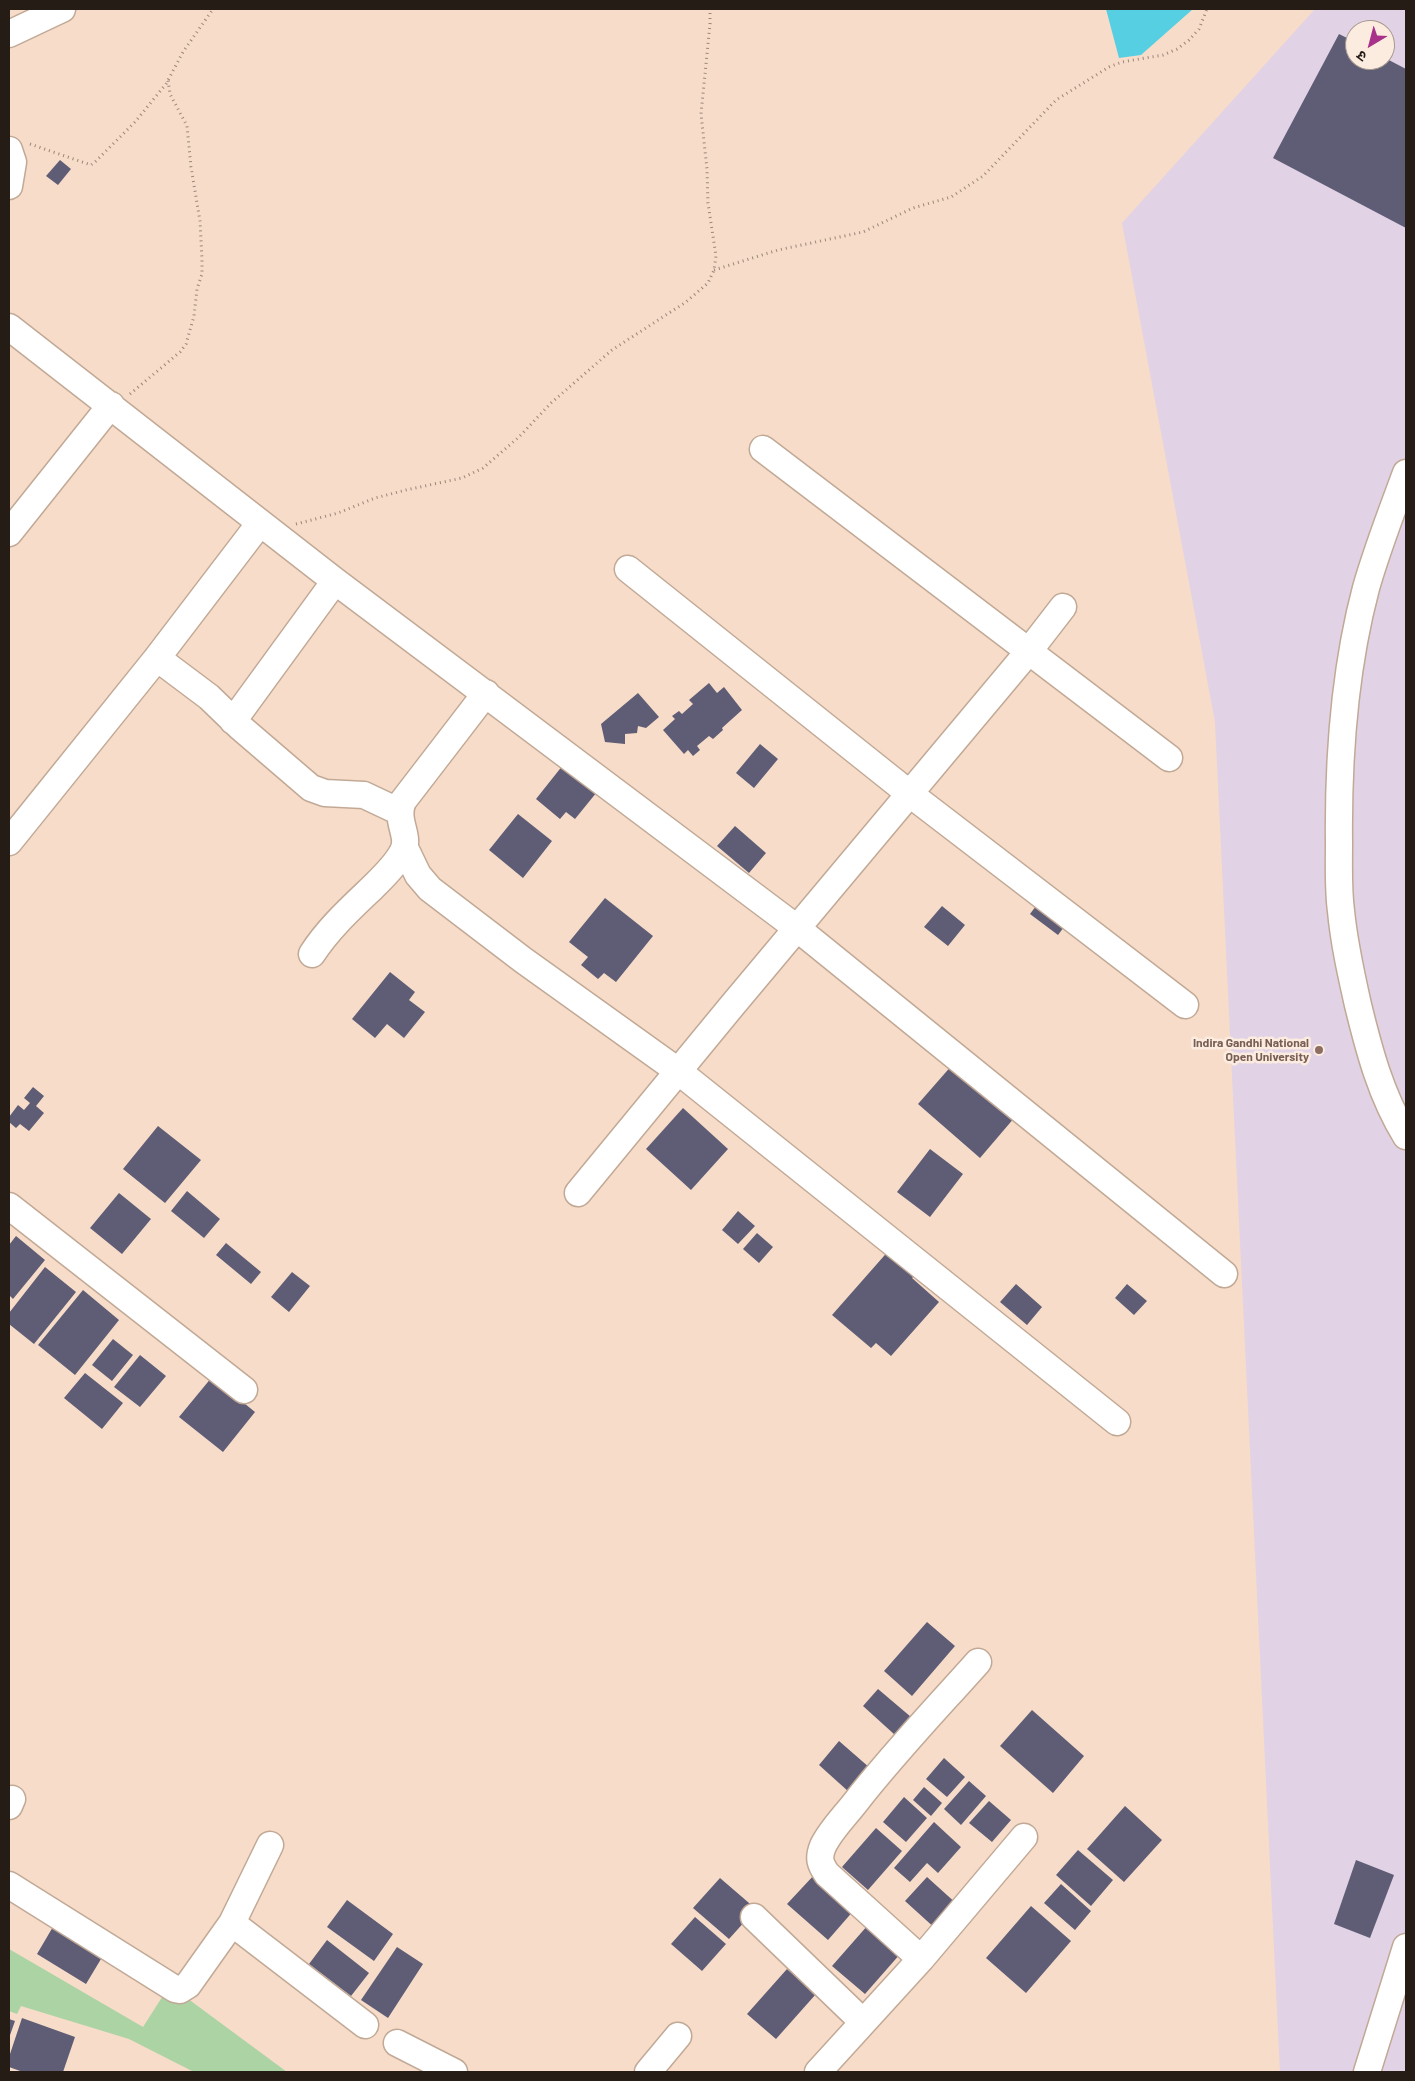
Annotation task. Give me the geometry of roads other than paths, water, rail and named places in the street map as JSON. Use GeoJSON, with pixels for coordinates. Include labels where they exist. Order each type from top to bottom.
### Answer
{"type":"FeatureCollection","features":[{"type":"Feature","properties":{"kind":"street"},"geometry":{"type":"LineString","coordinates":[[9,34],[62,9]]}},
{"type":"Feature","properties":{"kind":"street"},"geometry":{"type":"LineString","coordinates":[[9,186],[16,147]]}},
{"type":"Feature","properties":{"kind":"street"},"geometry":{"type":"LineString","coordinates":[[9,327],[336,581],[798,929],[1224,1274]]}},
{"type":"Feature","properties":{"kind":"street"},"geometry":{"type":"LineString","coordinates":[[9,533],[111,405]]}},
{"type":"Feature","properties":{"kind":"street"},"geometry":{"type":"LineString","coordinates":[[763,449],[1168,758]]}},
{"type":"Feature","properties":{"kind":"street"},"geometry":{"type":"LineString","coordinates":[[1406,473],[1366,587],[1354,644],[1344,717],[1338,794],[1340,910],[1349,966],[1373,1062],[1387,1098],[1406,1136]]}},
{"type":"Feature","properties":{"kind":"street"},"geometry":{"type":"LineString","coordinates":[[9,842],[157,658],[266,527]]}},
{"type":"Feature","properties":{"kind":"street"},"geometry":{"type":"LineString","coordinates":[[628,570],[910,794],[1185,1005]]}},
{"type":"Feature","properties":{"kind":"street"},"geometry":{"type":"LineString","coordinates":[[233,721],[336,581]]}},
{"type":"Feature","properties":{"kind":"street"},"geometry":{"type":"LineString","coordinates":[[578,1193],[678,1070],[1029,651],[1063,607]]}},
{"type":"Feature","properties":{"kind":"street"},"geometry":{"type":"LineString","coordinates":[[157,658],[210,698],[233,721],[311,788],[325,793],[364,795],[400,812]]}},
{"type":"Feature","properties":{"kind":"street"},"geometry":{"type":"LineString","coordinates":[[312,954],[325,935],[380,880],[405,848],[406,840],[400,822],[400,812],[407,795],[486,693]]}},
{"type":"Feature","properties":{"kind":"street"},"geometry":{"type":"LineString","coordinates":[[405,848],[418,875],[430,889],[523,960],[678,1070],[1117,1422]]}},
{"type":"Feature","properties":{"kind":"street"},"geometry":{"type":"LineString","coordinates":[[9,1206],[244,1390]]}},
{"type":"Feature","properties":{"kind":"street"},"geometry":{"type":"LineString","coordinates":[[921,1959],[826,1874],[819,1859],[822,1847],[828,1837],[868,1785],[978,1662]]}},
{"type":"Feature","properties":{"kind":"street"},"geometry":{"type":"LineString","coordinates":[[818,2072],[921,1959],[1024,1837]]}},
{"type":"Feature","properties":{"kind":"street"},"geometry":{"type":"LineString","coordinates":[[9,1885],[175,1989],[180,1990],[188,1985],[232,1924],[270,1845]]}},
{"type":"Feature","properties":{"kind":"street"},"geometry":{"type":"LineString","coordinates":[[754,1917],[863,2022]]}},
{"type":"Feature","properties":{"kind":"street"},"geometry":{"type":"LineString","coordinates":[[232,1924],[365,2025]]}},
{"type":"Feature","properties":{"kind":"street"},"geometry":{"type":"LineString","coordinates":[[1367,2072],[1406,1947]]}},
{"type":"Feature","properties":{"kind":"street"},"geometry":{"type":"LineString","coordinates":[[648,2072],[678,2036]]}},
{"type":"Feature","properties":{"kind":"street"},"geometry":{"type":"LineString","coordinates":[[397,2043],[454,2072]]}},
{"type":"Feature","properties":{"kind":"water"},"geometry":{"type":"Polygon","coordinates":[[[1106,9],[1193,9],[1141,55],[1119,58],[1106,9]]]}},
{"type":"Feature","properties":{"kind":"place","name":"Indira Gandhi National Open University"},"geometry":{"type":"Point","coordinates":[1319,1050]}}]}
